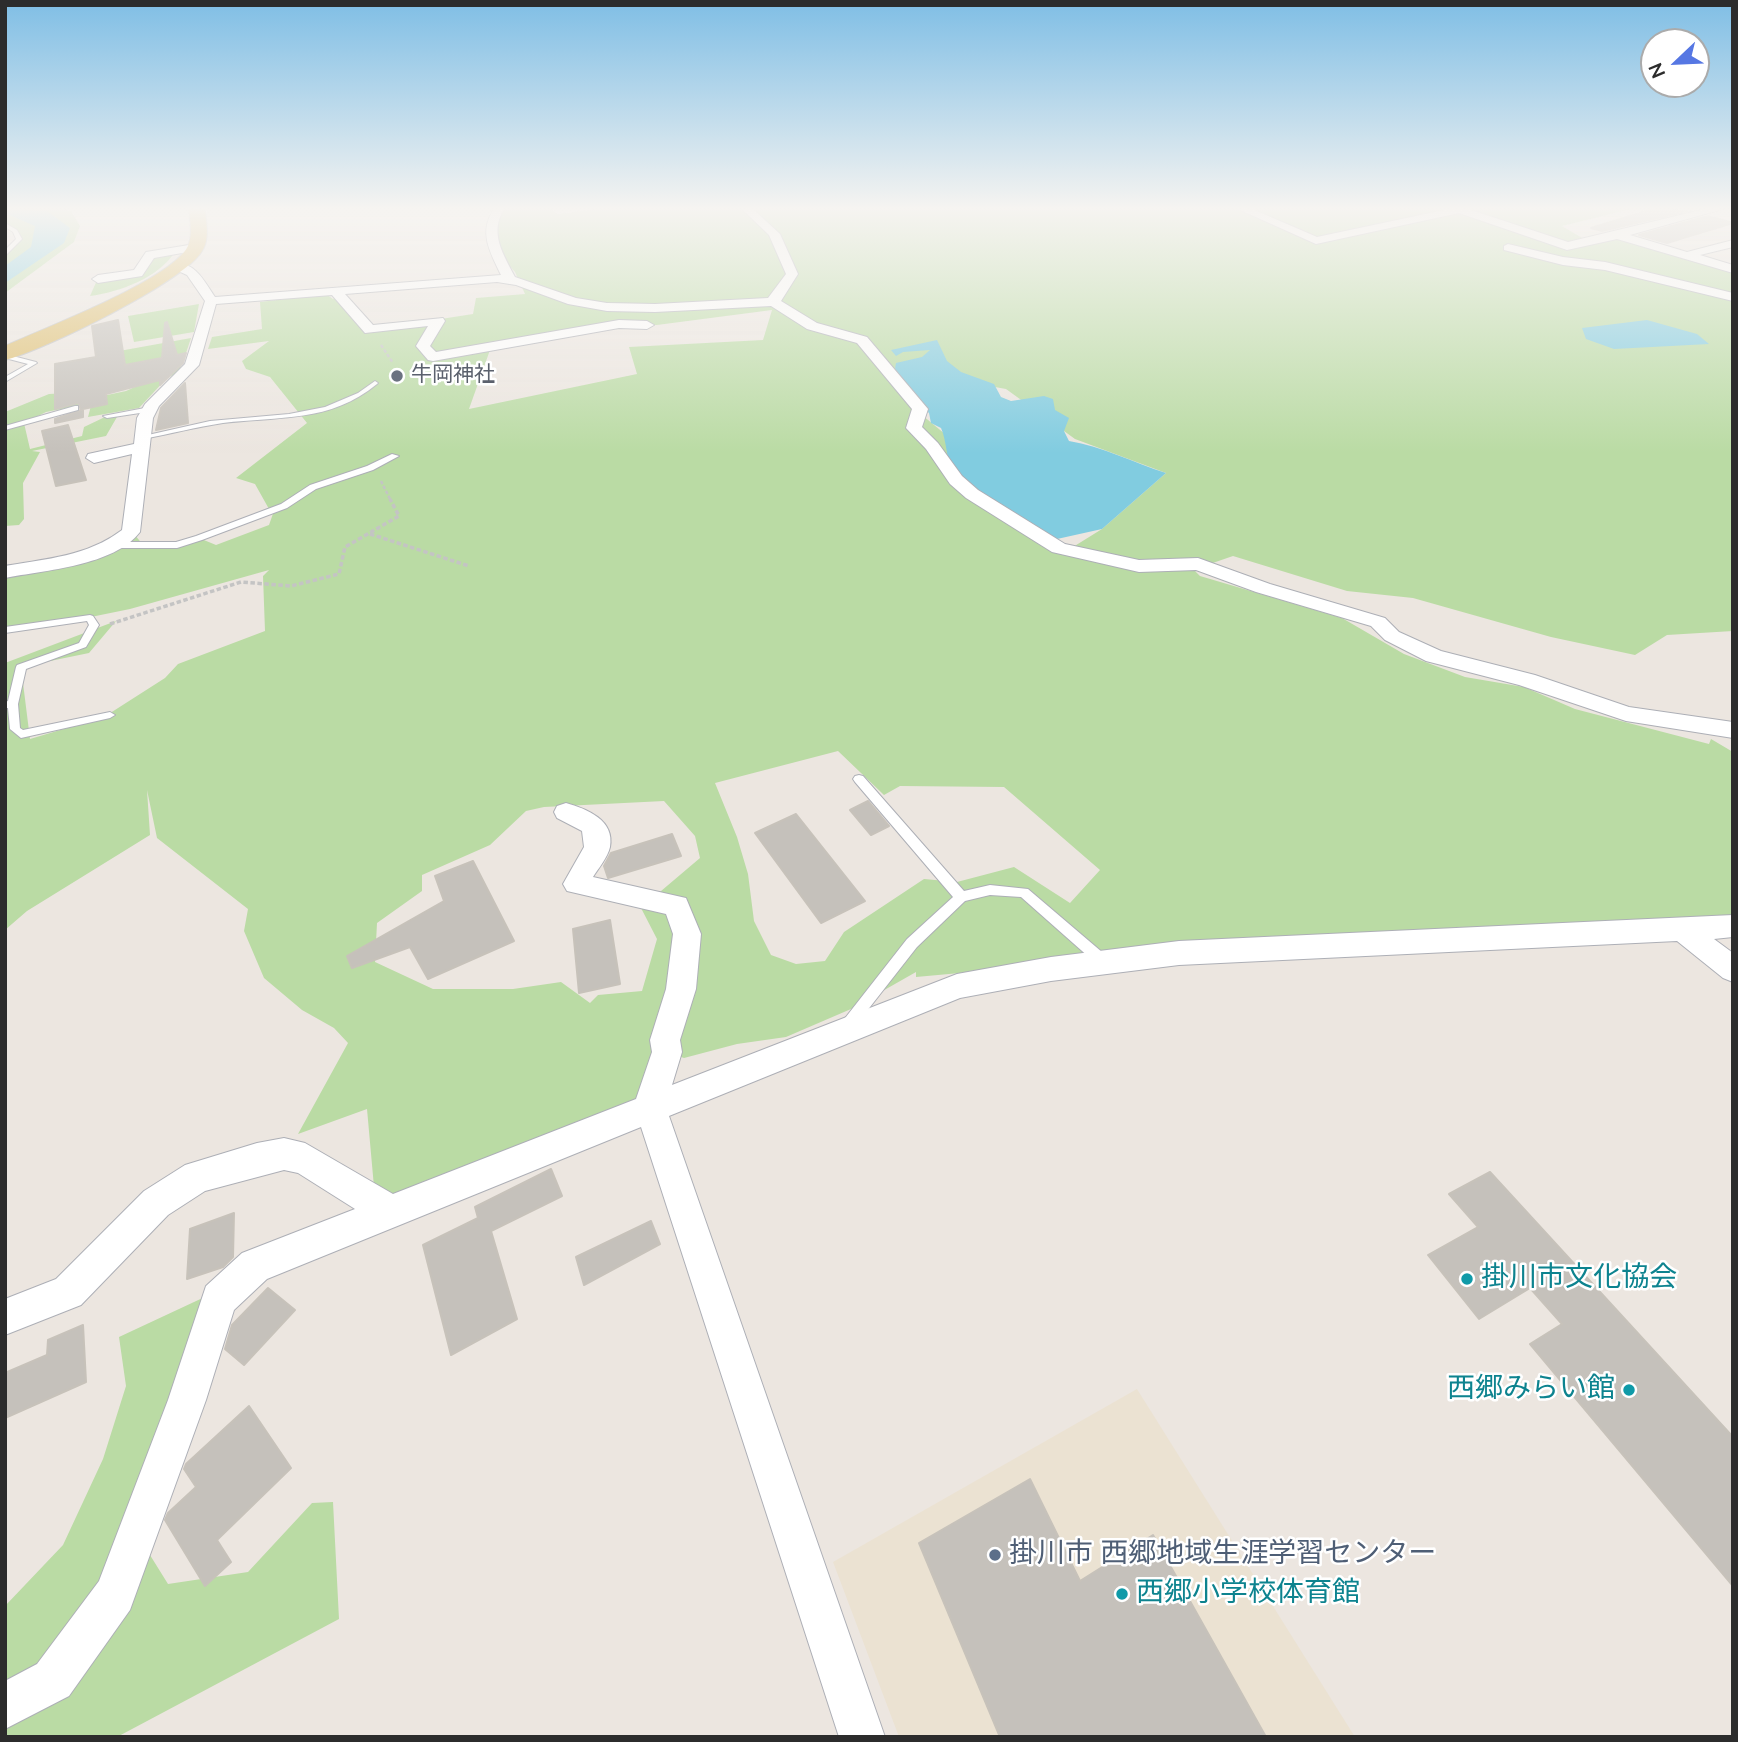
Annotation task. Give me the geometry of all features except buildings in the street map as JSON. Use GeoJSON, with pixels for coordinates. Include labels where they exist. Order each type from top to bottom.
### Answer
{"type":"FeatureCollection","features":[{"type":"Feature","properties":{"kind":"main road"},"geometry":{"type":"LineString","coordinates":[[5,355],[140,290]]}},
{"type":"Feature","properties":{"kind":"street"},"geometry":{"type":"LineString","coordinates":[[204,290],[211,301]]}},
{"type":"Feature","properties":{"kind":"street"},"geometry":{"type":"LineString","coordinates":[[211,301],[344,290]]}},
{"type":"Feature","properties":{"kind":"street"},"geometry":{"type":"LineString","coordinates":[[542,290],[559,299],[586,304],[644,307],[780,305]]}},
{"type":"Feature","properties":{"kind":"street"},"geometry":{"type":"LineString","coordinates":[[780,290],[775,295],[780,305],[812,326],[862,340],[920,410],[914,428],[932,446],[956,480],[972,494],[1059,548],[1139,566],[1198,564],[1263,588],[1378,622],[1392,636],[1434,656],[1527,680],[1626,714],[1733,730]]}},
{"type":"Feature","properties":{"kind":"street"},"geometry":{"type":"LineString","coordinates":[[1705,290],[1733,297]]}},
{"type":"Feature","properties":{"kind":"street"},"geometry":{"type":"LineString","coordinates":[[335,291],[370,330],[439,321],[423,346],[433,357],[619,324],[657,325]]}},
{"type":"Feature","properties":{"kind":"street"},"geometry":{"type":"LineString","coordinates":[[5,572],[91,555],[116,545],[131,532],[145,418],[150,409],[192,365],[211,301]]}},
{"type":"Feature","properties":{"kind":"street"},"geometry":{"type":"LineString","coordinates":[[682,321],[780,305]]}},
{"type":"Feature","properties":{"kind":"street"},"geometry":{"type":"LineString","coordinates":[[94,458],[142,442]]}},
{"type":"Feature","properties":{"kind":"street"},"geometry":{"type":"LineString","coordinates":[[566,812],[594,826],[597,847],[576,884],[676,906],[687,934],[681,989],[666,1040],[667,1052],[651,1101],[651,1110],[862,1737]]}},
{"type":"Feature","properties":{"kind":"street"},"geometry":{"type":"LineString","coordinates":[[5,1706],[53,1681],[115,1595],[187,1401],[219,1299],[255,1266],[957,986],[1179,953],[1733,926]]}},
{"type":"Feature","properties":{"kind":"street"},"geometry":{"type":"LineString","coordinates":[[1683,930],[1733,970]]}},
{"type":"Feature","properties":{"kind":"street"},"geometry":{"type":"LineString","coordinates":[[5,1317],[68,1292],[156,1203],[197,1177],[257,1159],[284,1154],[305,1159],[390,1212]]}},
{"type":"Feature","properties":{"kind":"lane"},"geometry":{"type":"LineString","coordinates":[[5,355],[34,363],[5,380]]}},
{"type":"Feature","properties":{"kind":"lane"},"geometry":{"type":"LineString","coordinates":[[142,442],[233,420],[256,420],[331,408],[364,395],[375,383]]}},
{"type":"Feature","properties":{"kind":"lane"},"geometry":{"type":"LineString","coordinates":[[5,428],[75,408]]}},
{"type":"Feature","properties":{"kind":"lane"},"geometry":{"type":"LineString","coordinates":[[107,416],[150,409]]}},
{"type":"Feature","properties":{"kind":"lane"},"geometry":{"type":"LineString","coordinates":[[116,545],[177,545],[199,538],[284,506],[313,487],[395,456]]}},
{"type":"Feature","properties":{"kind":"lane"},"geometry":{"type":"LineString","coordinates":[[5,630],[90,618],[94,625],[83,645],[21,667],[9,704],[15,729],[21,734],[110,715]]}},
{"type":"Feature","properties":{"kind":"lane"},"geometry":{"type":"LineString","coordinates":[[859,779],[961,897]]}},
{"type":"Feature","properties":{"kind":"lane"},"geometry":{"type":"LineString","coordinates":[[842,1032],[912,943],[961,897],[990,890],[1024,892],[1104,963]]}},
{"type":"Feature","properties":{"kind":"path"},"geometry":{"type":"LineString","coordinates":[[92,629],[241,582],[291,586],[339,574],[345,547],[399,516],[379,478],[382,463]]}},
{"type":"Feature","properties":{"kind":"path"},"geometry":{"type":"LineString","coordinates":[[369,534],[469,566]]}},
{"type":"Feature","properties":{"kind":"shaded area"},"geometry":{"type":"Polygon","coordinates":[[[1137,1389],[1355,1737],[899,1737],[833,1562],[1137,1389]]]}},
{"type":"Feature","properties":{"kind":"green space"},"geometry":{"type":"Polygon","coordinates":[[[92,290],[116,290],[114,291],[90,296],[92,290]]]}},
{"type":"Feature","properties":{"kind":"green space"},"geometry":{"type":"Polygon","coordinates":[[[523,290],[1733,290],[1733,631],[1667,635],[1635,655],[1551,637],[1413,598],[1347,591],[1233,556],[1204,566],[1114,559],[1073,547],[1102,529],[1166,473],[1075,439],[1006,389],[978,384],[962,375],[946,374],[922,415],[951,439],[972,501],[1060,552],[1159,571],[1191,567],[1200,576],[1342,618],[1404,654],[1465,677],[1524,687],[1575,709],[1709,744],[1711,739],[1733,752],[1733,926],[1303,947],[1290,943],[916,977],[916,972],[851,1009],[786,1037],[737,1044],[684,1058],[667,1052],[664,1046],[651,1101],[400,1199],[374,1187],[367,1109],[298,1134],[348,1043],[334,1028],[302,1010],[264,978],[244,931],[248,909],[157,838],[147,790],[150,835],[27,911],[5,930],[5,663],[116,621],[89,653],[21,667],[30,739],[104,717],[165,678],[178,664],[265,631],[263,576],[269,570],[130,609],[5,630],[5,572],[99,556],[134,534],[144,546],[199,538],[216,545],[269,525],[275,508],[269,509],[255,484],[236,478],[307,423],[270,377],[246,369],[242,361],[269,341],[208,349],[212,337],[262,329],[260,302],[326,294],[333,299],[338,294],[370,330],[473,314],[476,298],[525,294],[523,290]],[[772,310],[657,325],[611,325],[490,350],[469,409],[637,374],[629,347],[763,340],[772,310]],[[838,751],[715,783],[737,837],[748,874],[754,921],[771,955],[796,964],[825,961],[844,932],[924,879],[957,882],[1014,867],[1070,903],[1100,870],[1004,787],[900,786],[884,795],[838,751]],[[664,801],[544,807],[526,811],[490,845],[422,875],[422,891],[377,923],[375,962],[433,989],[513,989],[561,982],[590,1003],[598,995],[642,991],[657,939],[641,908],[700,858],[695,836],[664,801]]]}},
{"type":"Feature","properties":{"kind":"green space"},"geometry":{"type":"Polygon","coordinates":[[[199,304],[194,332],[134,342],[128,316],[199,304]]]}},
{"type":"Feature","properties":{"kind":"green space"},"geometry":{"type":"Polygon","coordinates":[[[191,338],[186,353],[73,378],[98,363],[97,355],[191,338]]]}},
{"type":"Feature","properties":{"kind":"green space"},"geometry":{"type":"Polygon","coordinates":[[[181,366],[179,372],[167,378],[139,408],[88,417],[93,398],[126,391],[181,366]]]}},
{"type":"Feature","properties":{"kind":"green space"},"geometry":{"type":"Polygon","coordinates":[[[86,392],[87,404],[46,412],[24,423],[30,449],[82,436],[84,427],[107,416],[117,417],[106,436],[32,451],[40,452],[23,483],[24,519],[19,525],[5,526],[5,412],[49,394],[86,392]]]}},
{"type":"Feature","properties":{"kind":"green space"},"geometry":{"type":"Polygon","coordinates":[[[209,1295],[139,1490],[88,1605],[31,1670],[5,1686],[5,1606],[63,1545],[103,1459],[126,1386],[119,1337],[209,1295]]]}},
{"type":"Feature","properties":{"kind":"green space"},"geometry":{"type":"Polygon","coordinates":[[[333,1502],[339,1619],[117,1737],[5,1737],[5,1704],[145,1547],[168,1584],[248,1572],[312,1503],[333,1502]]]}},
{"type":"Feature","properties":{"kind":"water"},"geometry":{"type":"Polygon","coordinates":[[[1647,320],[1697,334],[1709,344],[1614,349],[1586,339],[1582,328],[1647,320]]]}},
{"type":"Feature","properties":{"kind":"water"},"geometry":{"type":"Polygon","coordinates":[[[937,340],[947,361],[961,372],[994,384],[1001,397],[1011,401],[1044,396],[1053,399],[1055,410],[1069,418],[1064,431],[1069,441],[1166,473],[1102,529],[1048,541],[994,508],[969,489],[950,464],[941,428],[931,423],[929,413],[900,386],[895,371],[896,363],[922,357],[930,350],[903,352],[896,356],[891,350],[937,340]]]}},
{"type":"Feature","properties":{"kind":"place","name":"牛岡神社"},"geometry":{"type":"Point","coordinates":[397,376]}},
{"type":"Feature","properties":{"kind":"place","name":"掛川市文化協会"},"geometry":{"type":"Point","coordinates":[1467,1279]}},
{"type":"Feature","properties":{"kind":"place","name":"西郷みらい館"},"geometry":{"type":"Point","coordinates":[1629,1390]}},
{"type":"Feature","properties":{"kind":"place","name":"掛川市 西郷地域生涯学習センター"},"geometry":{"type":"Point","coordinates":[995,1555]}},
{"type":"Feature","properties":{"kind":"place","name":"西郷小学校体育館"},"geometry":{"type":"Point","coordinates":[1122,1594]}}]}
